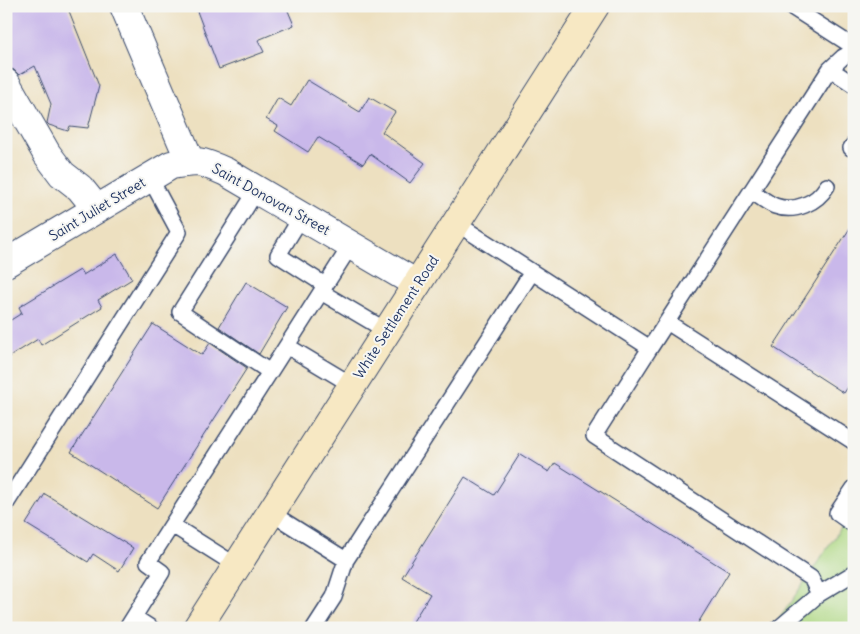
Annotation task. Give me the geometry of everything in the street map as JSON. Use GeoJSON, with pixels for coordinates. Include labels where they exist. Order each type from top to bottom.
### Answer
{"type":"FeatureCollection","features":[{"type":"Feature","properties":{"kind":"main road","name":"White Settlement Road"},"geometry":{"type":"LineString","coordinates":[[197,628],[595,6]]}},
{"type":"Feature","properties":{"kind":"street"},"geometry":{"type":"LineString","coordinates":[[124,6],[190,161]]}},
{"type":"Feature","properties":{"kind":"street"},"geometry":{"type":"LineString","coordinates":[[6,83],[47,154],[62,174],[80,188],[98,209]]}},
{"type":"Feature","properties":{"kind":"street","name":"Saint Juliet Street"},"geometry":{"type":"LineString","coordinates":[[6,263],[171,165],[190,161]]}},
{"type":"Feature","properties":{"kind":"street","name":"Saint Donovan Street"},"geometry":{"type":"LineString","coordinates":[[190,161],[202,162],[226,172],[417,284]]}},
{"type":"Feature","properties":{"kind":"lane"},"geometry":{"type":"LineString","coordinates":[[790,6],[854,47]]}},
{"type":"Feature","properties":{"kind":"lane"},"geometry":{"type":"LineString","coordinates":[[819,594],[811,578],[594,436],[830,69],[843,57],[854,51]]}},
{"type":"Feature","properties":{"kind":"lane"},"geometry":{"type":"LineString","coordinates":[[830,69],[854,85]]}},
{"type":"Feature","properties":{"kind":"lane"},"geometry":{"type":"LineString","coordinates":[[6,504],[179,232],[150,178]]}},
{"type":"Feature","properties":{"kind":"lane"},"geometry":{"type":"LineString","coordinates":[[751,191],[775,206],[792,208],[808,204],[824,191],[827,186]]}},
{"type":"Feature","properties":{"kind":"lane"},"geometry":{"type":"LineString","coordinates":[[257,190],[180,312],[270,372]]}},
{"type":"Feature","properties":{"kind":"lane"},"geometry":{"type":"LineString","coordinates":[[302,216],[278,255],[323,289],[387,331]]}},
{"type":"Feature","properties":{"kind":"lane"},"geometry":{"type":"LineString","coordinates":[[456,223],[650,348]]}},
{"type":"Feature","properties":{"kind":"lane"},"geometry":{"type":"LineString","coordinates":[[151,628],[130,622],[162,572],[148,562],[351,245]]}},
{"type":"Feature","properties":{"kind":"lane"},"geometry":{"type":"LineString","coordinates":[[314,628],[334,597],[346,560],[532,272]]}},
{"type":"Feature","properties":{"kind":"lane"},"geometry":{"type":"LineString","coordinates":[[667,322],[854,442]]}},
{"type":"Feature","properties":{"kind":"lane"},"geometry":{"type":"LineString","coordinates":[[287,346],[352,385]]}},
{"type":"Feature","properties":{"kind":"lane"},"geometry":{"type":"LineString","coordinates":[[854,488],[837,513],[854,525]]}},
{"type":"Feature","properties":{"kind":"lane"},"geometry":{"type":"LineString","coordinates":[[271,513],[346,560]]}},
{"type":"Feature","properties":{"kind":"lane"},"geometry":{"type":"LineString","coordinates":[[172,526],[237,566]]}},
{"type":"Feature","properties":{"kind":"lane"},"geometry":{"type":"LineString","coordinates":[[779,628],[819,594],[854,574]]}},
{"type":"Feature","properties":{"kind":"green space"},"geometry":{"type":"Polygon","coordinates":[[[854,509],[854,628],[773,628],[854,509]]]}},
{"type":"Feature","properties":{"kind":"building"},"geometry":{"type":"Polygon","coordinates":[[[6,6],[67,6],[99,86],[88,128],[70,126],[68,131],[49,125],[47,123],[51,104],[35,66],[19,75],[6,64],[6,6]]]}},
{"type":"Feature","properties":{"kind":"building"},"geometry":{"type":"Polygon","coordinates":[[[195,6],[286,6],[294,25],[258,40],[264,52],[219,69],[195,6]]]}},
{"type":"Feature","properties":{"kind":"building"},"geometry":{"type":"Polygon","coordinates":[[[307,80],[360,112],[369,97],[395,112],[382,132],[425,163],[410,183],[370,154],[363,164],[318,137],[308,152],[275,131],[278,126],[266,119],[278,98],[291,106],[307,80]]]}},
{"type":"Feature","properties":{"kind":"building"},"geometry":{"type":"Polygon","coordinates":[[[854,222],[854,378],[844,393],[773,347],[854,222]]]}},
{"type":"Feature","properties":{"kind":"building"},"geometry":{"type":"Polygon","coordinates":[[[117,254],[132,279],[98,300],[102,307],[41,345],[38,339],[6,359],[6,323],[22,313],[19,307],[80,270],[83,275],[117,254]]]}},
{"type":"Feature","properties":{"kind":"building"},"geometry":{"type":"Polygon","coordinates":[[[246,282],[287,307],[259,354],[219,327],[246,282]]]}},
{"type":"Feature","properties":{"kind":"building"},"geometry":{"type":"Polygon","coordinates":[[[153,324],[202,355],[210,343],[247,368],[157,508],[71,452],[153,324]]]}},
{"type":"Feature","properties":{"kind":"building"},"geometry":{"type":"Polygon","coordinates":[[[520,454],[549,472],[555,463],[729,572],[695,628],[409,628],[430,594],[402,577],[465,477],[494,495],[520,454]]]}},
{"type":"Feature","properties":{"kind":"building"},"geometry":{"type":"Polygon","coordinates":[[[45,494],[133,548],[119,571],[93,554],[88,562],[26,524],[45,494]]]}}]}
